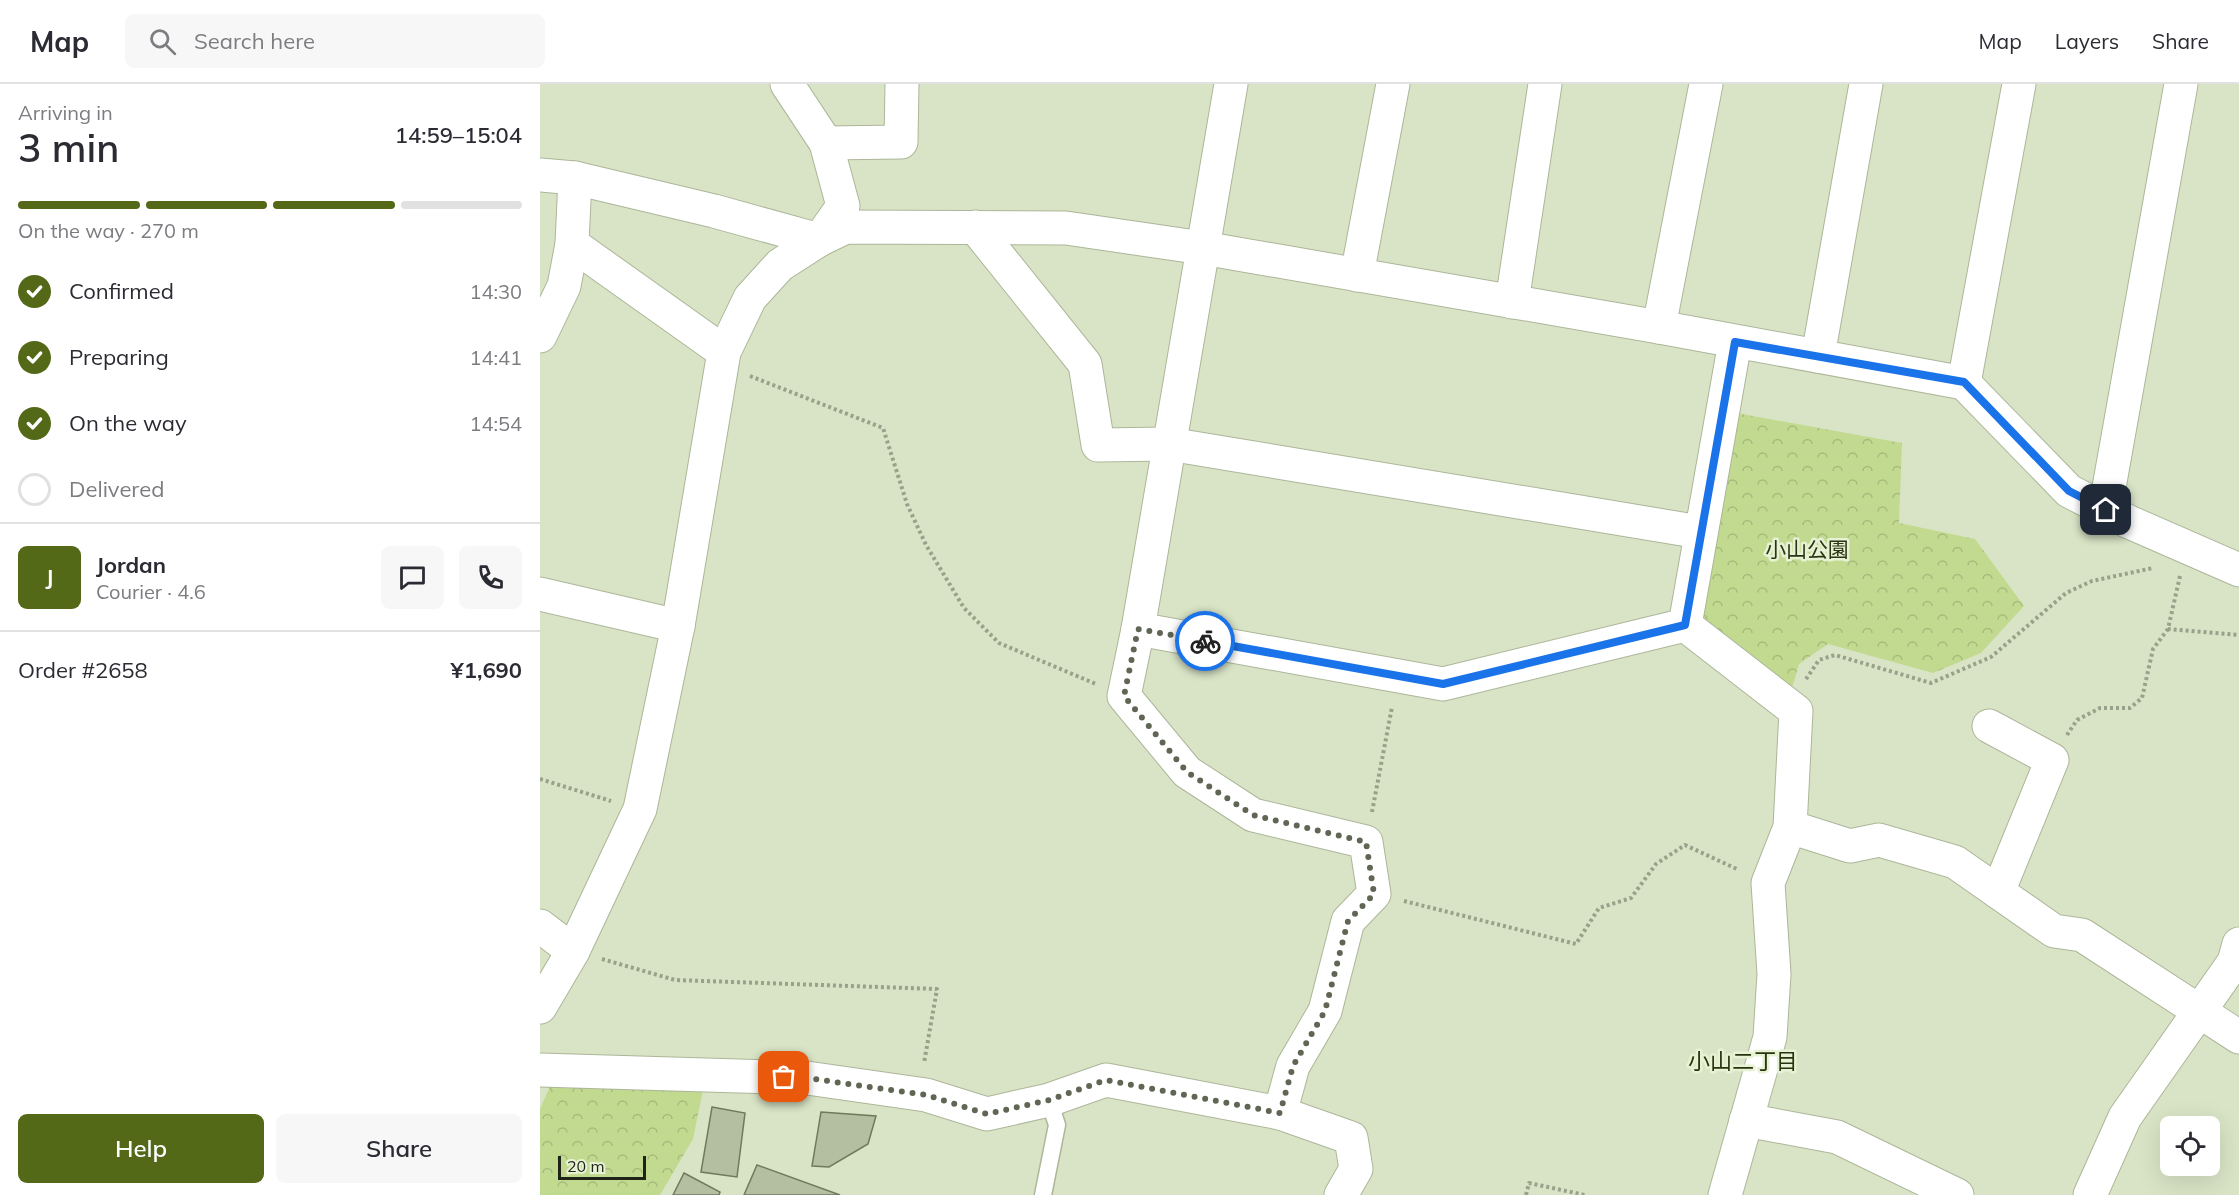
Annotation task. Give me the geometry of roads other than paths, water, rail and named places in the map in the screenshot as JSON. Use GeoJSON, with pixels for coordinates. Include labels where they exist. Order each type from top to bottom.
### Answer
{"type":"FeatureCollection","features":[{"type":"Feature","properties":{"kind":"street"},"geometry":{"type":"LineString","coordinates":[[787,84],[826,143],[843,206],[819,240]]}},
{"type":"Feature","properties":{"kind":"street"},"geometry":{"type":"LineString","coordinates":[[826,143],[901,142],[902,84]]}},
{"type":"Feature","properties":{"kind":"street"},"geometry":{"type":"LineString","coordinates":[[1231,84],[1138,629],[1124,696],[1187,772],[1253,815],[1366,842],[1374,894],[1348,921],[1325,1011],[1293,1066],[1280,1113]]}},
{"type":"Feature","properties":{"kind":"street"},"geometry":{"type":"LineString","coordinates":[[1357,275],[1393,84]]}},
{"type":"Feature","properties":{"kind":"street"},"geometry":{"type":"LineString","coordinates":[[1512,302],[1545,84]]}},
{"type":"Feature","properties":{"kind":"street"},"geometry":{"type":"LineString","coordinates":[[1659,327],[1706,84]]}},
{"type":"Feature","properties":{"kind":"street"},"geometry":{"type":"LineString","coordinates":[[1818,356],[1866,84]]}},
{"type":"Feature","properties":{"kind":"street"},"geometry":{"type":"LineString","coordinates":[[1964,382],[2019,84]]}},
{"type":"Feature","properties":{"kind":"street"},"geometry":{"type":"LineString","coordinates":[[2106,510],[2181,84]]}},
{"type":"Feature","properties":{"kind":"street"},"geometry":{"type":"LineString","coordinates":[[540,175],[575,178],[714,211],[819,240]]}},
{"type":"Feature","properties":{"kind":"street"},"geometry":{"type":"LineString","coordinates":[[540,336],[564,286],[572,244],[575,178]]}},
{"type":"Feature","properties":{"kind":"street"},"geometry":{"type":"LineString","coordinates":[[540,1007],[573,951],[640,809],[678,626],[722,358],[750,298],[780,265],[819,240],[846,227],[1066,228],[1203,248],[1964,382],[2069,491],[2188,556],[2239,570]]}},
{"type":"Feature","properties":{"kind":"street"},"geometry":{"type":"LineString","coordinates":[[975,227],[1085,364],[1098,445],[1169,444],[1700,532]]}},
{"type":"Feature","properties":{"kind":"street"},"geometry":{"type":"LineString","coordinates":[[572,244],[722,358]]}},
{"type":"Feature","properties":{"kind":"street"},"geometry":{"type":"LineString","coordinates":[[1685,625],[1735,342]]}},
{"type":"Feature","properties":{"kind":"street"},"geometry":{"type":"LineString","coordinates":[[540,594],[678,626]]}},
{"type":"Feature","properties":{"kind":"street"},"geometry":{"type":"LineString","coordinates":[[1138,629],[1443,684],[1685,625]]}},
{"type":"Feature","properties":{"kind":"street"},"geometry":{"type":"LineString","coordinates":[[1685,625],[1796,711],[1790,827],[1768,883],[1774,974],[1770,1037],[1725,1195]]}},
{"type":"Feature","properties":{"kind":"street"},"geometry":{"type":"LineString","coordinates":[[1989,726],[2052,760],[1998,892]]}},
{"type":"Feature","properties":{"kind":"street"},"geometry":{"type":"LineString","coordinates":[[1790,827],[1850,846],[1879,840],[1955,862],[2054,931],[2082,935],[2239,1037]]}},
{"type":"Feature","properties":{"kind":"street"},"geometry":{"type":"LineString","coordinates":[[540,926],[573,951]]}},
{"type":"Feature","properties":{"kind":"street"},"geometry":{"type":"LineString","coordinates":[[2090,1195],[2125,1117],[2234,962],[2239,944]]}},
{"type":"Feature","properties":{"kind":"street"},"geometry":{"type":"LineString","coordinates":[[540,1070],[807,1078],[926,1095],[987,1114],[1049,1100],[1106,1080],[1280,1113],[1351,1138],[1356,1169],[1341,1195]]}},
{"type":"Feature","properties":{"kind":"street"},"geometry":{"type":"LineString","coordinates":[[1746,1120],[1837,1137],[1957,1195]]}},
{"type":"Feature","properties":{"kind":"lane"},"geometry":{"type":"LineString","coordinates":[[1043,1195],[1057,1125],[1049,1100]]}},
{"type":"Feature","properties":{"kind":"district","name":"小山二丁目"},"geometry":{"type":"Point","coordinates":[1743,1061]}},
{"type":"Feature","properties":{"kind":"park label","name":"小山公園"},"geometry":{"type":"Point","coordinates":[1807,550]}}]}
